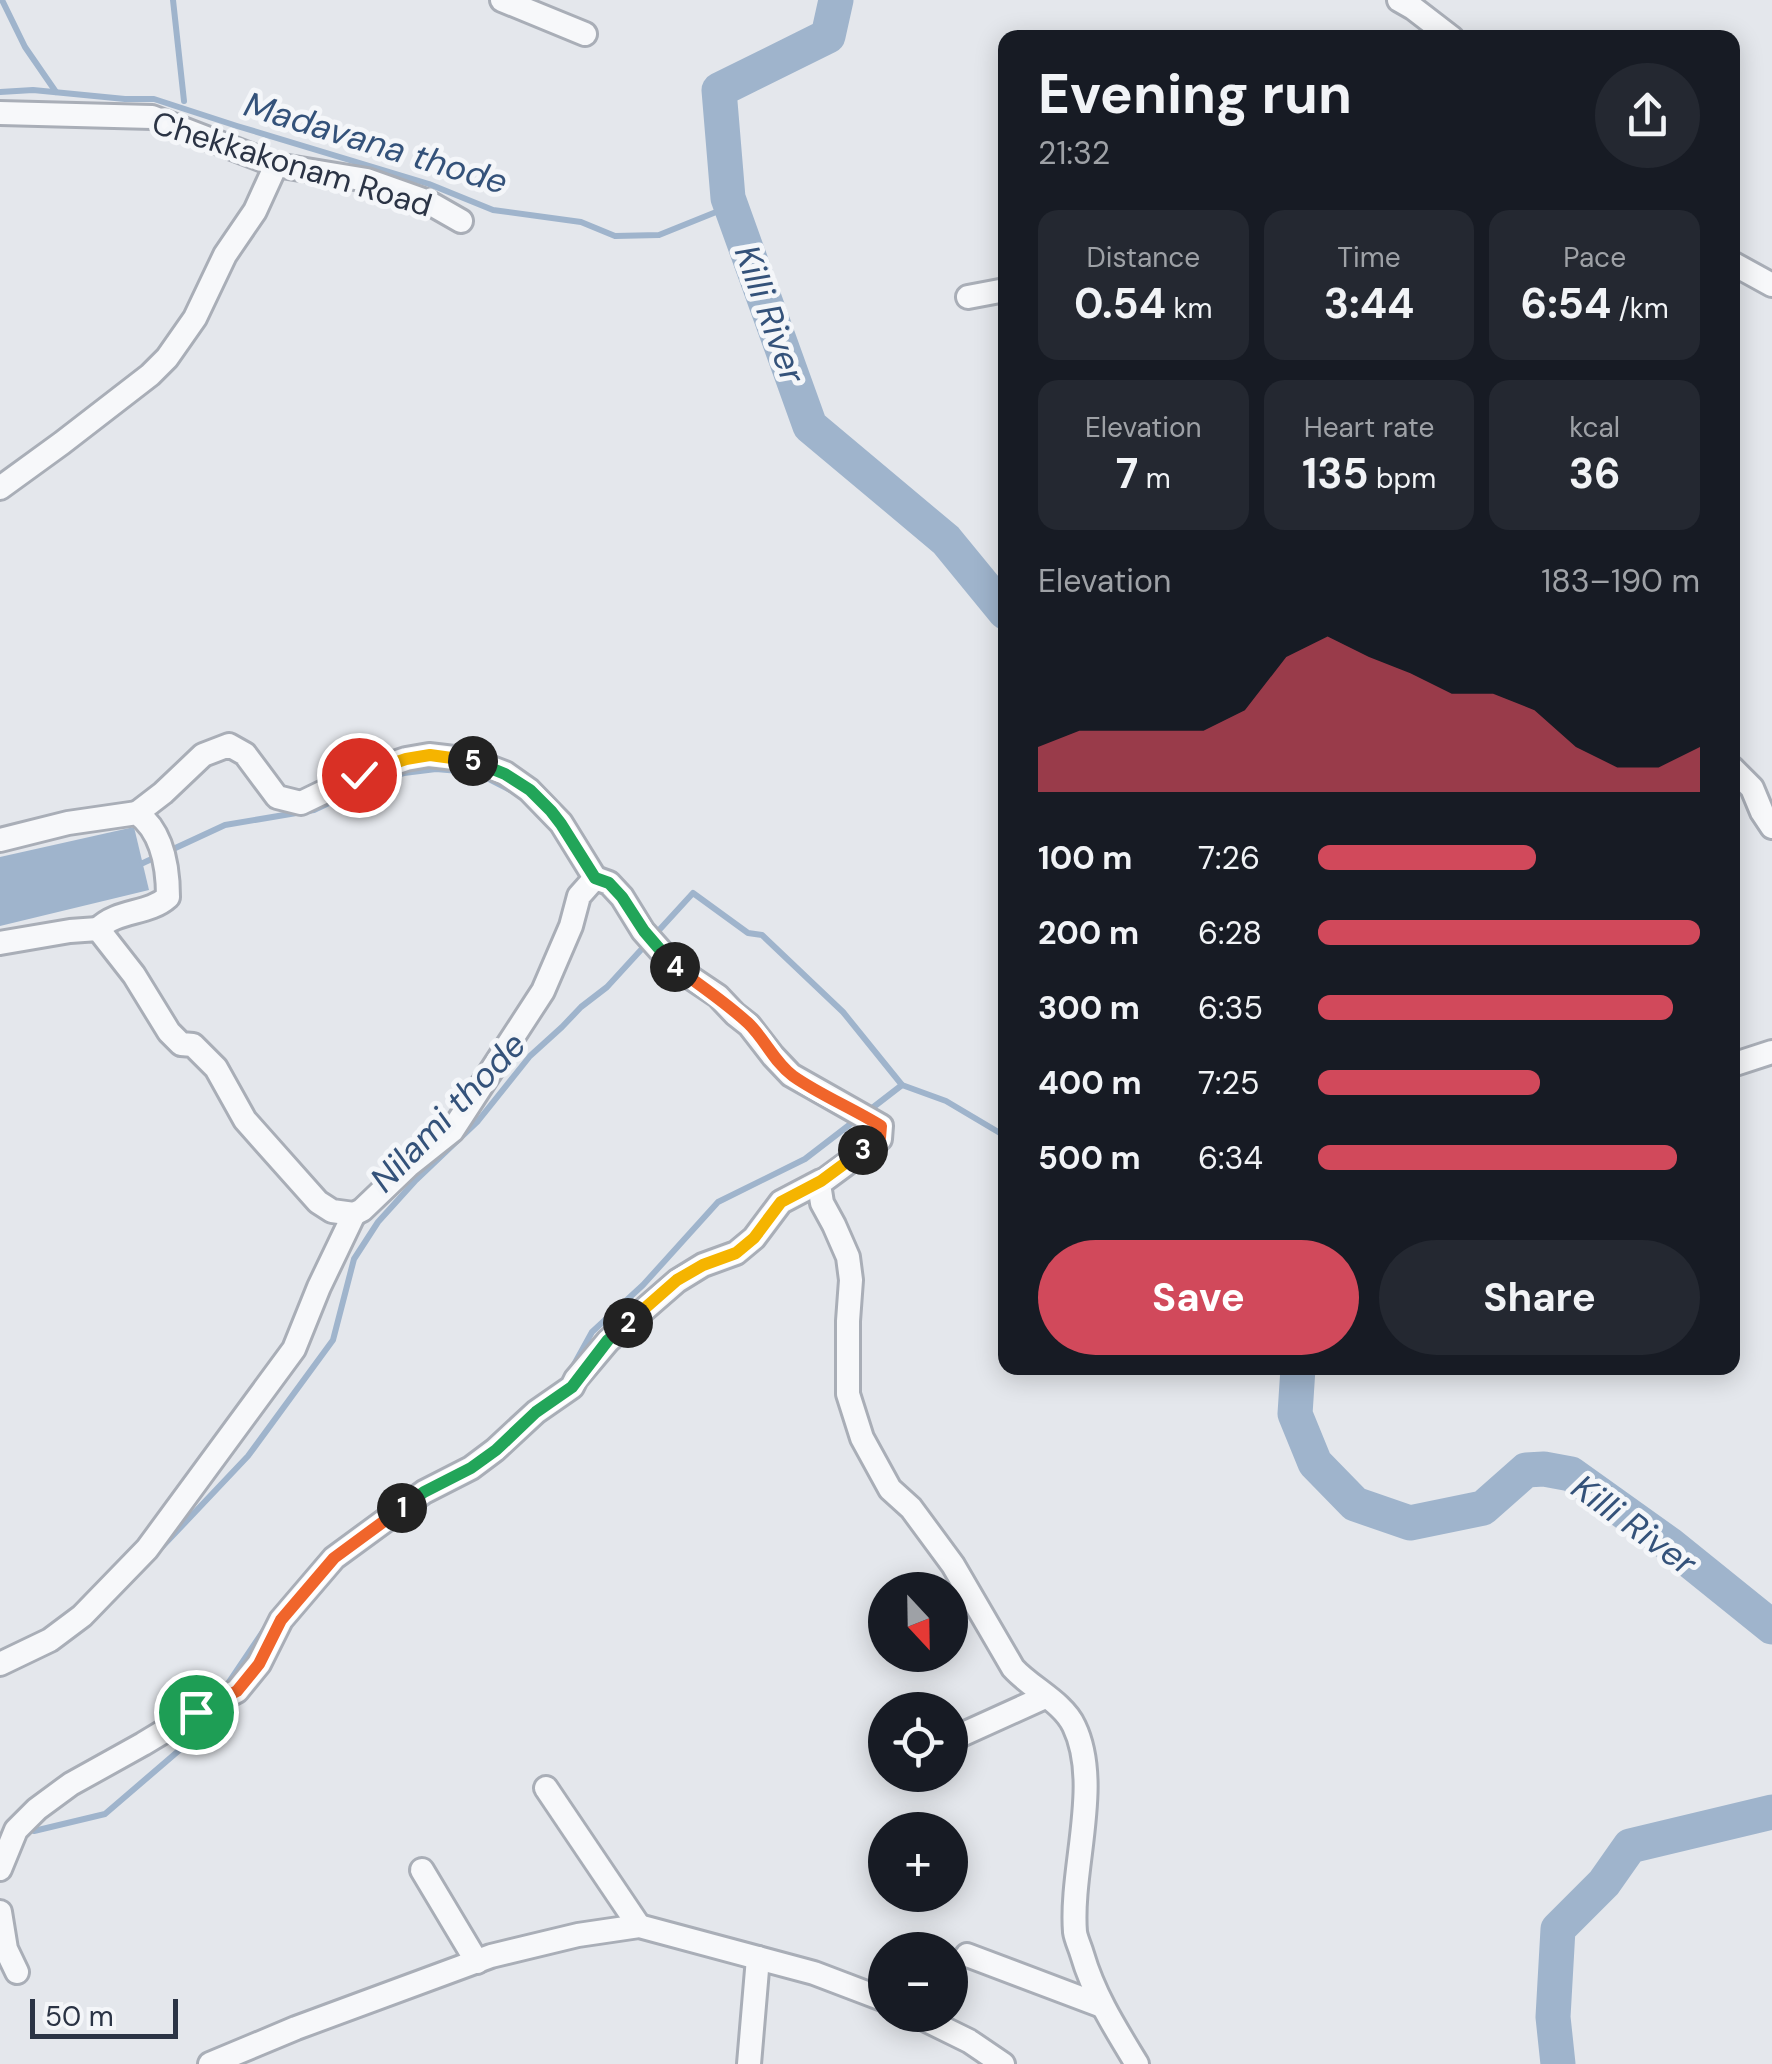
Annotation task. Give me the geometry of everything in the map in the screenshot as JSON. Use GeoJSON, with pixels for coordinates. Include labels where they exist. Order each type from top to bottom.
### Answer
{"type":"FeatureCollection","features":[{"type":"Feature","properties":{"kind":"street"},"geometry":{"type":"LineString","coordinates":[[502,0],[586,34]]}},
{"type":"Feature","properties":{"kind":"street"},"geometry":{"type":"LineString","coordinates":[[1399,0],[1442,30]]}},
{"type":"Feature","properties":{"kind":"street","name":"Chekkakonam Road"},"geometry":{"type":"LineString","coordinates":[[2,114],[152,117],[276,165],[367,180],[426,202],[461,221]]}},
{"type":"Feature","properties":{"kind":"street"},"geometry":{"type":"LineString","coordinates":[[0,488],[62,444],[167,358],[195,318],[224,255],[255,211],[276,165]]}},
{"type":"Feature","properties":{"kind":"street"},"geometry":{"type":"LineString","coordinates":[[1740,268],[1772,286]]}},
{"type":"Feature","properties":{"kind":"street"},"geometry":{"type":"LineString","coordinates":[[968,297],[998,291]]}},
{"type":"Feature","properties":{"kind":"street"},"geometry":{"type":"LineString","coordinates":[[0,840],[137,813],[203,755],[229,745],[246,754],[278,797],[301,803],[359,775],[406,759],[430,755],[471,760],[530,790],[561,824],[595,878],[609,883],[622,897],[675,967],[750,1024],[791,1075],[881,1126],[880,1138],[821,1181],[781,1202],[754,1238],[736,1253],[677,1280],[608,1340],[572,1387],[536,1412],[496,1450],[424,1492],[334,1558],[281,1620],[259,1664],[237,1691],[70,1784],[16,1830],[0,1869]]}},
{"type":"Feature","properties":{"kind":"street"},"geometry":{"type":"LineString","coordinates":[[1740,776],[1752,788],[1772,827]]}},
{"type":"Feature","properties":{"kind":"street"},"geometry":{"type":"LineString","coordinates":[[0,943],[98,930],[116,916],[168,898],[166,869],[154,830],[137,813]]}},
{"type":"Feature","properties":{"kind":"street"},"geometry":{"type":"LineString","coordinates":[[0,1664],[50,1640],[82,1616],[147,1549],[294,1348],[354,1214],[452,1132],[542,991],[580,896],[595,878]]}},
{"type":"Feature","properties":{"kind":"street"},"geometry":{"type":"LineString","coordinates":[[98,930],[134,975],[169,1032],[181,1044],[193,1045],[216,1068],[245,1120],[287,1170],[325,1208],[354,1214]]}},
{"type":"Feature","properties":{"kind":"street"},"geometry":{"type":"LineString","coordinates":[[1740,1062],[1772,1052]]}},
{"type":"Feature","properties":{"kind":"street"},"geometry":{"type":"LineString","coordinates":[[821,1181],[822,1202],[848,1258],[848,1394],[862,1438],[890,1489],[910,1508],[953,1565],[1013,1668],[1074,1724],[1086,1757],[1076,1934],[1090,1982],[1137,2064]]}},
{"type":"Feature","properties":{"kind":"street"},"geometry":{"type":"LineString","coordinates":[[968,1732],[1045,1696]]}},
{"type":"Feature","properties":{"kind":"street"},"geometry":{"type":"LineString","coordinates":[[546,1788],[639,1926]]}},
{"type":"Feature","properties":{"kind":"street"},"geometry":{"type":"LineString","coordinates":[[422,1870],[477,1962]]}},
{"type":"Feature","properties":{"kind":"street"},"geometry":{"type":"LineString","coordinates":[[0,1912],[6,1949],[16,1972]]}},
{"type":"Feature","properties":{"kind":"street"},"geometry":{"type":"LineString","coordinates":[[210,2064],[477,1962],[578,1935],[639,1926],[814,1973],[868,1994]]}},
{"type":"Feature","properties":{"kind":"street"},"geometry":{"type":"LineString","coordinates":[[968,1956],[1102,2006]]}},
{"type":"Feature","properties":{"kind":"street"},"geometry":{"type":"LineString","coordinates":[[748,2064],[758,1958]]}},
{"type":"Feature","properties":{"kind":"street"},"geometry":{"type":"LineString","coordinates":[[951,2032],[1003,2064]]}},
{"type":"Feature","properties":{"kind":"water"},"geometry":{"type":"Polygon","coordinates":[[[134,827],[149,890],[0,926],[0,857],[134,827]]]}},
{"type":"Feature","properties":{"kind":"waterway"},"geometry":{"type":"LineString","coordinates":[[2,0],[25,47],[56,92]]}},
{"type":"Feature","properties":{"kind":"waterway"},"geometry":{"type":"LineString","coordinates":[[173,0],[184,101]]}},
{"type":"Feature","properties":{"kind":"waterway","name":"Killi River"},"geometry":{"type":"LineString","coordinates":[[836,0],[828,36],[719,90],[728,198],[810,426],[946,540],[998,603]]}},
{"type":"Feature","properties":{"kind":"waterway","name":"Madavana thode"},"geometry":{"type":"LineString","coordinates":[[0,92],[33,90],[154,99],[429,184],[493,210],[581,222],[615,236],[659,235],[731,206]]}},
{"type":"Feature","properties":{"kind":"waterway"},"geometry":{"type":"LineString","coordinates":[[143,863],[225,825],[314,810],[375,781],[404,773],[459,771],[487,778],[514,792]]}},
{"type":"Feature","properties":{"kind":"waterway","name":"Nilami thode"},"geometry":{"type":"LineString","coordinates":[[161,1548],[248,1456],[333,1340],[354,1259],[378,1222],[478,1121],[530,1056],[607,987],[693,893],[748,933],[762,935],[843,1012],[902,1085],[946,1101],[998,1132]]}},
{"type":"Feature","properties":{"kind":"waterway"},"geometry":{"type":"LineString","coordinates":[[867,1112],[902,1085]]}},
{"type":"Feature","properties":{"kind":"waterway"},"geometry":{"type":"LineString","coordinates":[[571,1370],[592,1332],[643,1285],[718,1202],[805,1159],[857,1119]]}},
{"type":"Feature","properties":{"kind":"waterway","name":"Killi River"},"geometry":{"type":"LineString","coordinates":[[1298,1375],[1295,1414],[1315,1463],[1355,1504],[1410,1523],[1483,1508],[1526,1470],[1571,1474],[1669,1544],[1772,1627]]}},
{"type":"Feature","properties":{"kind":"waterway"},"geometry":{"type":"LineString","coordinates":[[223,1691],[266,1627]]}},
{"type":"Feature","properties":{"kind":"waterway"},"geometry":{"type":"LineString","coordinates":[[34,1831],[105,1814],[204,1729],[213,1711]]}},
{"type":"Feature","properties":{"kind":"waterway","name":"Killi River"},"geometry":{"type":"LineString","coordinates":[[1558,2064],[1553,2017],[1558,1929],[1604,1883],[1630,1846],[1772,1812]]}},
{"type":"Feature","properties":{"kind":"route"},"geometry":{"type":"LineString","coordinates":[[196,1712],[237,1691],[259,1664],[281,1620],[334,1558],[424,1492],[496,1450],[536,1412],[572,1387],[608,1340],[677,1280],[736,1253],[754,1238],[781,1202],[821,1181],[880,1138],[881,1126],[791,1075],[750,1024],[675,967],[622,897],[609,883],[595,878],[561,824],[530,790],[471,760],[430,755],[359,775]]}}]}
